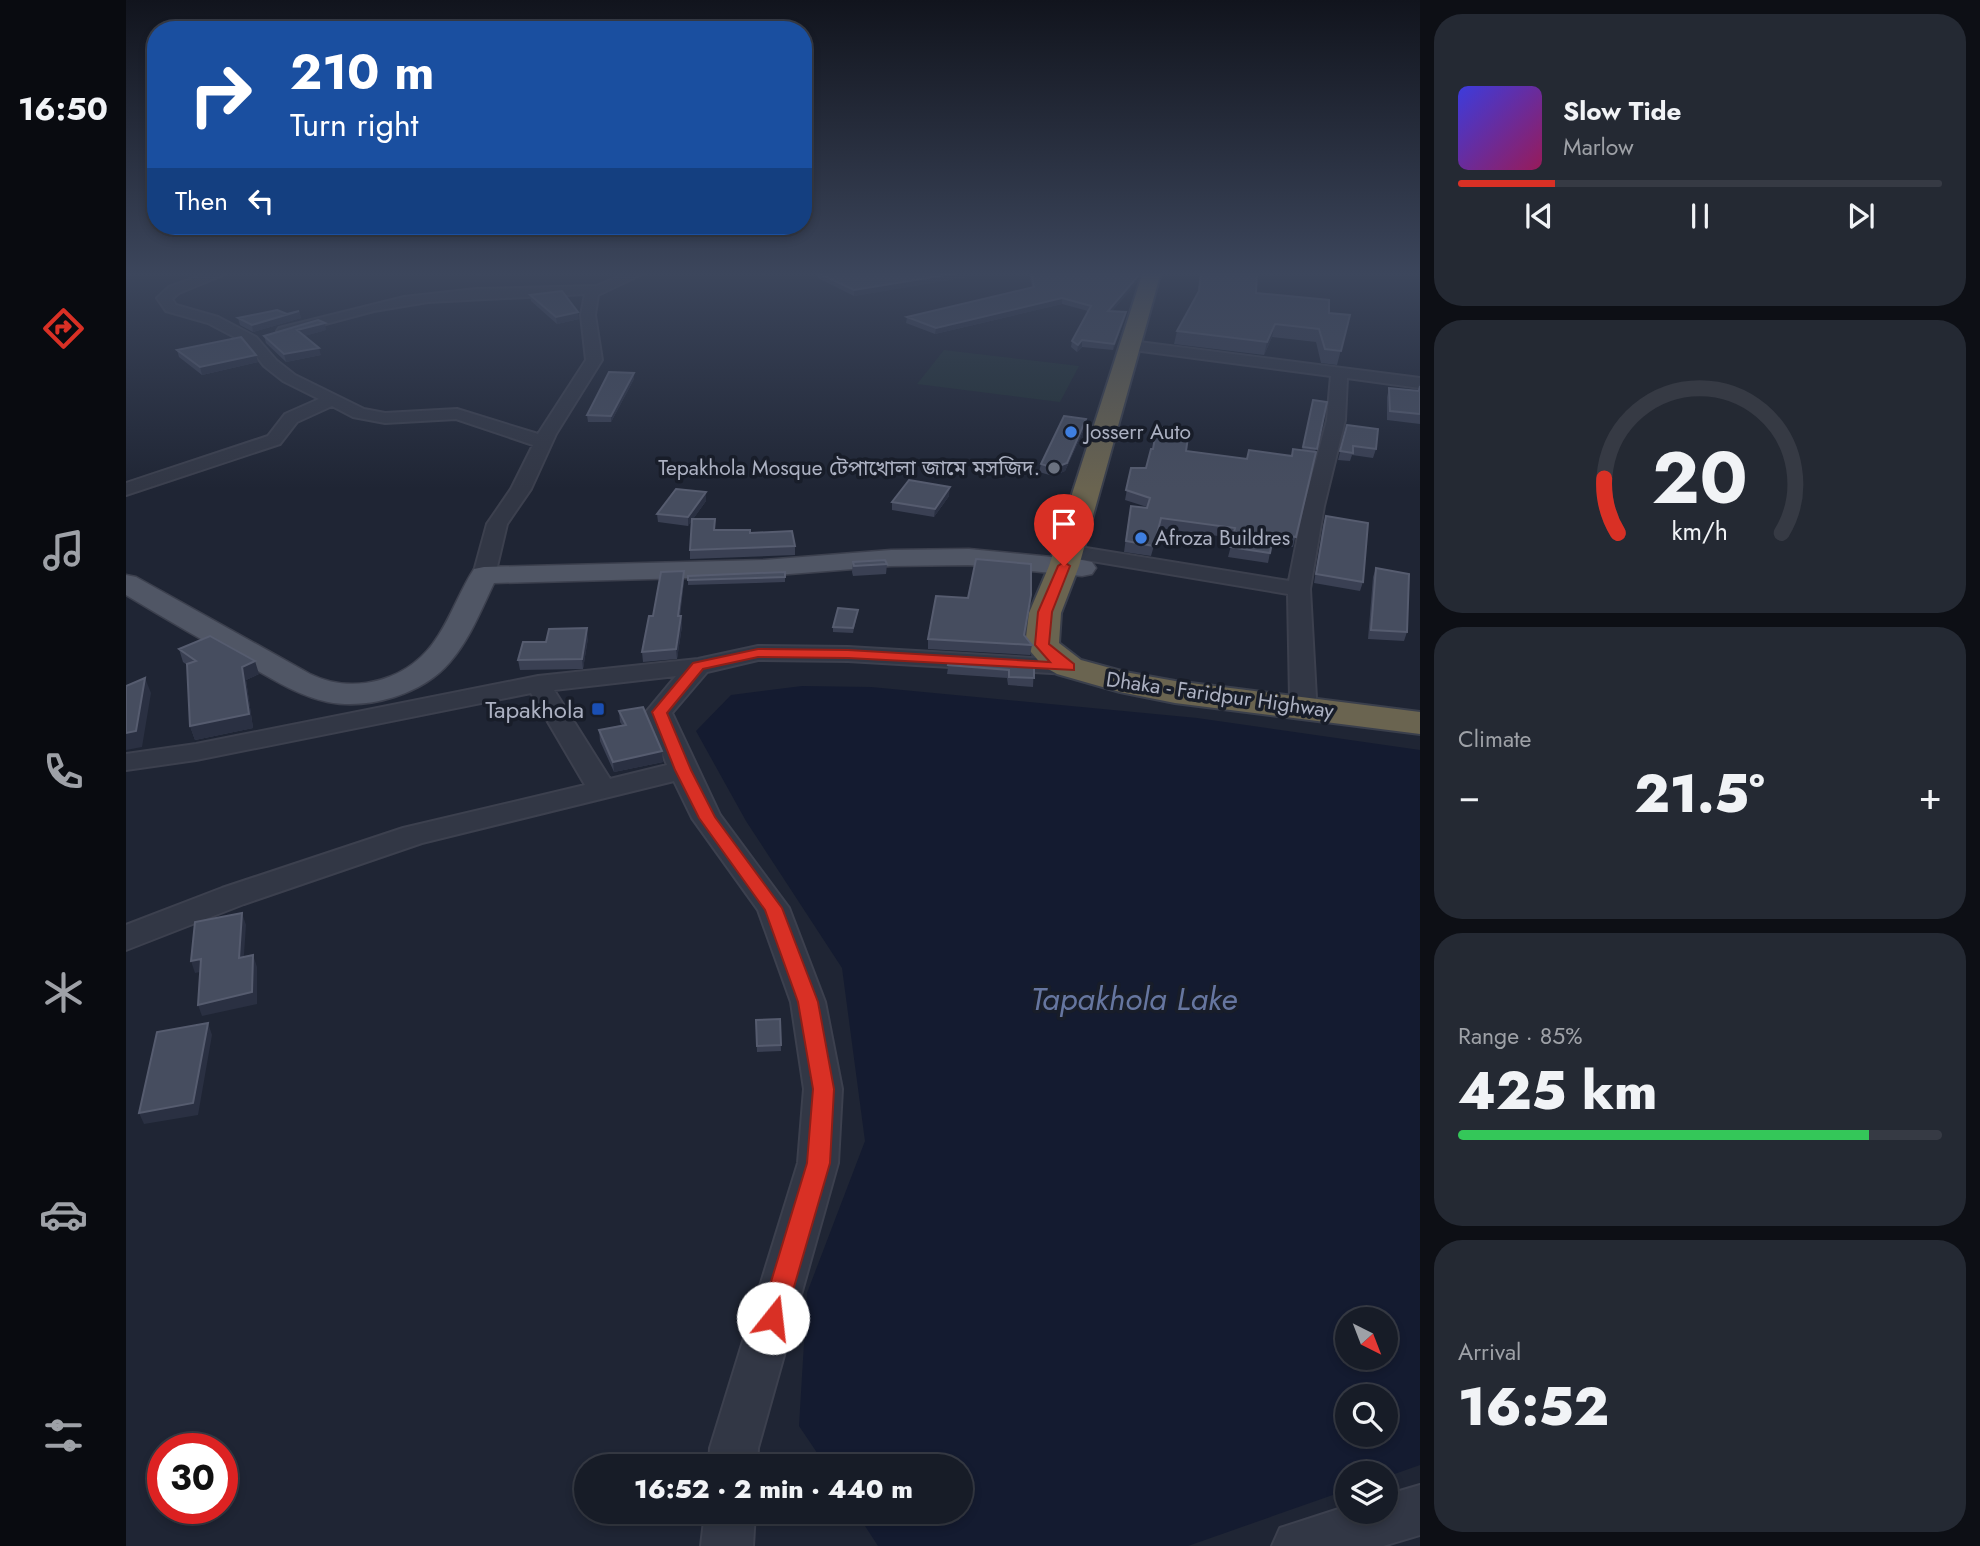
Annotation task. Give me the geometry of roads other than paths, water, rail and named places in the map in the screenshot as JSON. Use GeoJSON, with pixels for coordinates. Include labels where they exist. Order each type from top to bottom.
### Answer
{"type":"FeatureCollection","features":[{"type":"Feature","properties":{"kind":"highway","name":"Dhaka - Faridpur Highway"},"geometry":{"type":"LineString","coordinates":[[1140,347],[1104,458],[1061,615],[1062,645],[1082,659],[1123,673],[1420,713]]}},
{"type":"Feature","properties":{"kind":"highway","name":"Dhaka - Faridpur Highway"},"geometry":{"type":"LineString","coordinates":[[1077,563],[1045,612],[1042,645],[1055,659],[1069,667],[1085,674],[1175,692],[1420,723]]}},
{"type":"Feature","properties":{"kind":"main road"},"geometry":{"type":"LineString","coordinates":[[126,583],[182,618],[305,684],[340,694],[373,691],[404,681],[428,668],[443,653],[484,575],[764,568],[891,558],[969,557],[1077,563]]}},
{"type":"Feature","properties":{"kind":"street"},"geometry":{"type":"LineString","coordinates":[[254,344],[270,363],[289,378],[359,413],[385,418],[457,414],[543,442]]}},
{"type":"Feature","properties":{"kind":"street"},"geometry":{"type":"LineString","coordinates":[[484,575],[497,524],[521,489],[543,442],[594,360],[592,344]]}},
{"type":"Feature","properties":{"kind":"street"},"geometry":{"type":"LineString","coordinates":[[1140,347],[1420,383]]}},
{"type":"Feature","properties":{"kind":"street"},"geometry":{"type":"LineString","coordinates":[[1303,698],[1300,589],[1314,506],[1336,420],[1339,372]]}},
{"type":"Feature","properties":{"kind":"street"},"geometry":{"type":"LineString","coordinates":[[126,489],[274,440],[291,418],[333,400]]}},
{"type":"Feature","properties":{"kind":"street"},"geometry":{"type":"LineString","coordinates":[[1077,563],[1300,589]]}},
{"type":"Feature","properties":{"kind":"street"},"geometry":{"type":"LineString","coordinates":[[126,762],[196,752],[538,684],[698,666],[758,653],[790,652],[1069,667]]}},
{"type":"Feature","properties":{"kind":"street"},"geometry":{"type":"LineString","coordinates":[[698,666],[659,712],[707,818],[773,908],[808,1002],[824,1089],[818,1163],[734,1454]]}},
{"type":"Feature","properties":{"kind":"street"},"geometry":{"type":"LineString","coordinates":[[538,684],[602,789]]}},
{"type":"Feature","properties":{"kind":"street"},"geometry":{"type":"LineString","coordinates":[[126,938],[233,896],[414,835],[683,770]]}},
{"type":"Feature","properties":{"kind":"street"},"geometry":{"type":"LineString","coordinates":[[1298,1546],[1420,1510]]}},
{"type":"Feature","properties":{"kind":"street"},"geometry":{"type":"LineString","coordinates":[[727,1546],[729,1524]]}},
{"type":"Feature","properties":{"kind":"water","name":"Tapakhola Lake"},"geometry":{"type":"Polygon","coordinates":[[[802,686],[871,687],[1197,718],[1420,750],[1420,1465],[1398,1473],[1398,1461],[1335,1461],[1335,1494],[1188,1546],[878,1546],[864,1524],[973,1524],[973,1454],[818,1454],[799,1426],[807,1293],[865,1141],[842,968],[746,821],[696,731],[731,695],[802,686]]]}},
{"type":"Feature","properties":{"kind":"place","name":"Josserr Auto"},"geometry":{"type":"Point","coordinates":[1071,432]}},
{"type":"Feature","properties":{"kind":"place","name":"Tepakhola Mosque টেপাখোলা জামে মসজিদ."},"geometry":{"type":"Point","coordinates":[1054,468]}},
{"type":"Feature","properties":{"kind":"place","name":"Afroza Buildres"},"geometry":{"type":"Point","coordinates":[1141,538]}},
{"type":"Feature","properties":{"kind":"place","name":"Tapakhola"},"geometry":{"type":"Point","coordinates":[598,709]}}]}
